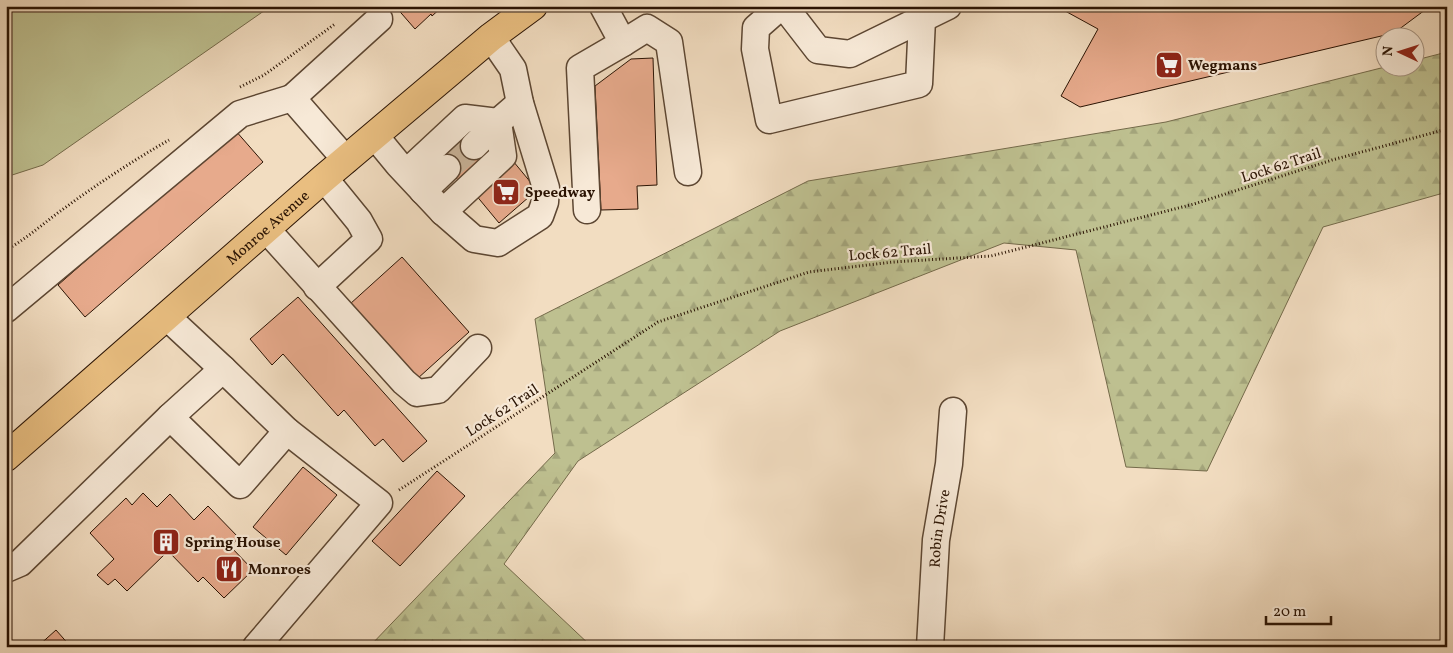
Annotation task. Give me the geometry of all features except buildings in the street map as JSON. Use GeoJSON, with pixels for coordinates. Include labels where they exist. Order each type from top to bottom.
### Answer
{"type":"FeatureCollection","features":[{"type":"Feature","properties":{"kind":"main road","name":"Monroe Avenue"},"geometry":{"type":"LineString","coordinates":[[6,457],[324,178],[491,37],[533,6]]}},
{"type":"Feature","properties":{"kind":"street"},"geometry":{"type":"LineString","coordinates":[[604,6],[623,43]]}},
{"type":"Feature","properties":{"kind":"street"},"geometry":{"type":"LineString","coordinates":[[922,19],[919,84],[769,120],[755,49],[756,28],[782,6],[818,50],[850,54],[948,6]]}},
{"type":"Feature","properties":{"kind":"street"},"geometry":{"type":"LineString","coordinates":[[6,309],[240,114],[292,98],[379,20]]}},
{"type":"Feature","properties":{"kind":"street"},"geometry":{"type":"LineString","coordinates":[[587,210],[580,68],[647,28],[670,42],[688,172]]}},
{"type":"Feature","properties":{"kind":"street"},"geometry":{"type":"LineString","coordinates":[[375,136],[443,212],[474,239],[498,243],[540,216],[545,202],[546,188],[520,103],[513,70],[491,37]]}},
{"type":"Feature","properties":{"kind":"street"},"geometry":{"type":"LineString","coordinates":[[292,98],[346,160]]}},
{"type":"Feature","properties":{"kind":"street"},"geometry":{"type":"LineString","coordinates":[[474,146],[520,103]]}},
{"type":"Feature","properties":{"kind":"street"},"geometry":{"type":"LineString","coordinates":[[415,182],[465,118],[498,122]]}},
{"type":"Feature","properties":{"kind":"street"},"geometry":{"type":"LineString","coordinates":[[443,212],[503,156],[498,122]]}},
{"type":"Feature","properties":{"kind":"street"},"geometry":{"type":"LineString","coordinates":[[415,182],[447,168]]}},
{"type":"Feature","properties":{"kind":"street"},"geometry":{"type":"LineString","coordinates":[[317,286],[369,239],[359,221],[324,178]]}},
{"type":"Feature","properties":{"kind":"street"},"geometry":{"type":"LineString","coordinates":[[266,229],[404,382],[417,393],[438,390],[478,348]]}},
{"type":"Feature","properties":{"kind":"street"},"geometry":{"type":"LineString","coordinates":[[166,317],[223,368],[287,431],[379,503],[256,647]]}},
{"type":"Feature","properties":{"kind":"street"},"geometry":{"type":"LineString","coordinates":[[6,569],[20,563],[223,368]]}},
{"type":"Feature","properties":{"kind":"street","name":"Robin Drive"},"geometry":{"type":"LineString","coordinates":[[930,647],[936,540],[949,464],[953,411]]}},
{"type":"Feature","properties":{"kind":"street"},"geometry":{"type":"LineString","coordinates":[[170,417],[240,485],[287,431]]}},
{"type":"Feature","properties":{"kind":"path","name":"Lock 62 Trail"},"geometry":{"type":"LineString","coordinates":[[379,503],[658,322],[809,272],[893,262],[991,256],[1194,204],[1332,160],[1447,129]]}},
{"type":"Feature","properties":{"kind":"green space"},"geometry":{"type":"Polygon","coordinates":[[[6,6],[271,6],[43,165],[6,177],[6,6]]]}},
{"type":"Feature","properties":{"kind":"green space"},"geometry":{"type":"Polygon","coordinates":[[[1447,52],[1447,192],[1323,227],[1207,471],[1126,467],[1076,250],[1004,243],[780,331],[578,461],[504,564],[592,647],[369,647],[555,453],[535,319],[808,181],[1166,122],[1376,69],[1376,78],[1426,78],[1426,57],[1447,52]]]}},
{"type":"Feature","properties":{"kind":"tunnel"},"geometry":{"type":"LineString","coordinates":[[447,168],[474,146]]}},
{"type":"Feature","properties":{"kind":"place","name":"Wegmans"},"geometry":{"type":"Point","coordinates":[1169,65]}},
{"type":"Feature","properties":{"kind":"place","name":"Speedway"},"geometry":{"type":"Point","coordinates":[506,192]}},
{"type":"Feature","properties":{"kind":"place","name":"Spring House"},"geometry":{"type":"Point","coordinates":[166,542]}},
{"type":"Feature","properties":{"kind":"place","name":"Monroes"},"geometry":{"type":"Point","coordinates":[229,569]}}]}
